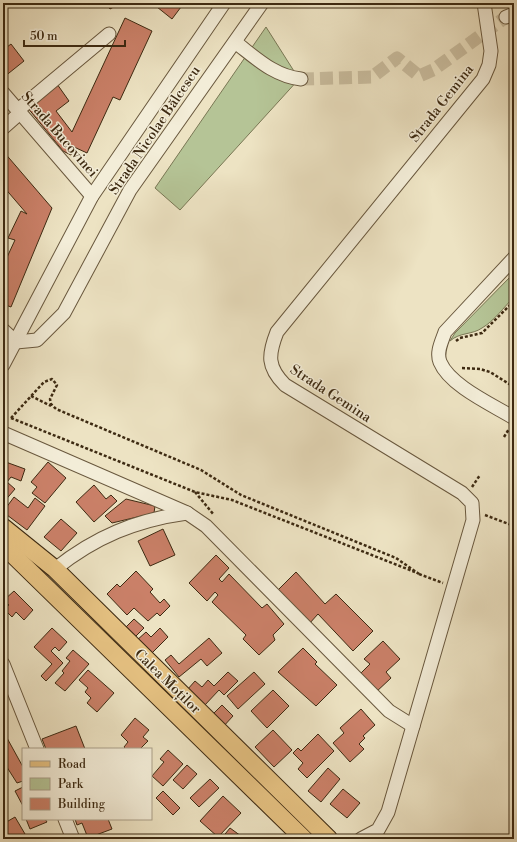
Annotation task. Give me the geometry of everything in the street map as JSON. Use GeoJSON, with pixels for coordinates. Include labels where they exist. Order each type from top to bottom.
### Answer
{"type":"FeatureCollection","features":[{"type":"Feature","properties":{"kind":"main road","name":"Calea Moților"},"geometry":{"type":"LineString","coordinates":[[3,527],[55,569],[329,839]]}},
{"type":"Feature","properties":{"kind":"main road","name":"Calea Moților"},"geometry":{"type":"LineString","coordinates":[[3,545],[304,839]]}},
{"type":"Feature","properties":{"kind":"street","name":"Strada Nicolae Bălcescu"},"geometry":{"type":"LineString","coordinates":[[3,365],[92,196],[224,3]]}},
{"type":"Feature","properties":{"kind":"street","name":"Strada Nicolae Bălcescu"},"geometry":{"type":"LineString","coordinates":[[16,342],[37,340],[64,313],[130,190],[262,3]]}},
{"type":"Feature","properties":{"kind":"street","name":"Strada Gemina"},"geometry":{"type":"LineString","coordinates":[[474,511],[472,503],[466,496],[285,385],[275,375],[271,365],[270,348],[277,332],[483,79],[489,64],[491,50],[484,3]]}},
{"type":"Feature","properties":{"kind":"street"},"geometry":{"type":"LineString","coordinates":[[3,128],[19,112],[109,34]]}},
{"type":"Feature","properties":{"kind":"street"},"geometry":{"type":"LineString","coordinates":[[235,42],[274,71],[286,77],[301,79]]}},
{"type":"Feature","properties":{"kind":"street","name":"Strada Bucovinei"},"geometry":{"type":"LineString","coordinates":[[3,93],[92,196]]}},
{"type":"Feature","properties":{"kind":"street"},"geometry":{"type":"LineString","coordinates":[[514,258],[446,332],[440,346],[440,361],[448,374],[459,385],[514,418]]}},
{"type":"Feature","properties":{"kind":"street"},"geometry":{"type":"LineString","coordinates":[[3,330],[16,342]]}},
{"type":"Feature","properties":{"kind":"street"},"geometry":{"type":"LineString","coordinates":[[6,428],[187,513],[215,534],[389,711],[414,726]]}},
{"type":"Feature","properties":{"kind":"street"},"geometry":{"type":"LineString","coordinates":[[360,839],[381,835],[454,588],[474,511]]}},
{"type":"Feature","properties":{"kind":"street"},"geometry":{"type":"LineString","coordinates":[[55,569],[95,541],[113,533],[160,517],[187,513]]}},
{"type":"Feature","properties":{"kind":"street"},"geometry":{"type":"LineString","coordinates":[[3,664],[37,748]]}},
{"type":"Feature","properties":{"kind":"street"},"geometry":{"type":"LineString","coordinates":[[65,820],[73,839]]}},
{"type":"Feature","properties":{"kind":"path"},"geometry":{"type":"LineString","coordinates":[[452,344],[460,338],[482,333],[514,301]]}},
{"type":"Feature","properties":{"kind":"path"},"geometry":{"type":"LineString","coordinates":[[457,366],[465,370],[480,369],[490,372],[514,387]]}},
{"type":"Feature","properties":{"kind":"path"},"geometry":{"type":"LineString","coordinates":[[6,428],[11,418],[44,382],[52,380],[57,385],[50,399],[53,407]]}},
{"type":"Feature","properties":{"kind":"path"},"geometry":{"type":"LineString","coordinates":[[31,396],[53,407],[201,470],[241,495],[396,558],[419,574]]}},
{"type":"Feature","properties":{"kind":"path"},"geometry":{"type":"LineString","coordinates":[[11,418],[195,492],[232,500],[454,588]]}},
{"type":"Feature","properties":{"kind":"path"},"geometry":{"type":"LineString","coordinates":[[474,511],[514,526]]}},
{"type":"Feature","properties":{"kind":"green space"},"geometry":{"type":"Polygon","coordinates":[[[266,27],[299,79],[180,210],[155,188],[266,27]]]}},
{"type":"Feature","properties":{"kind":"green space"},"geometry":{"type":"Polygon","coordinates":[[[514,273],[514,297],[499,314],[491,322],[478,330],[458,336],[450,341],[455,333],[514,273]]]}},
{"type":"Feature","properties":{"kind":"building"},"geometry":{"type":"Polygon","coordinates":[[[106,3],[121,3],[110,9],[106,3]]]}},
{"type":"Feature","properties":{"kind":"building"},"geometry":{"type":"Polygon","coordinates":[[[152,3],[184,3],[172,19],[152,3]]]}},
{"type":"Feature","properties":{"kind":"building"},"geometry":{"type":"Polygon","coordinates":[[[125,18],[152,31],[120,100],[113,97],[87,153],[74,147],[71,155],[63,151],[27,107],[57,84],[69,101],[56,111],[72,132],[125,18]]]}},
{"type":"Feature","properties":{"kind":"building"},"geometry":{"type":"Polygon","coordinates":[[[11,44],[24,61],[4,77],[3,50],[11,44]]]}},
{"type":"Feature","properties":{"kind":"building"},"geometry":{"type":"Polygon","coordinates":[[[3,151],[52,208],[11,307],[3,304],[3,266],[15,240],[8,238],[21,211],[27,214],[3,186],[3,151]]]}},
{"type":"Feature","properties":{"kind":"building"},"geometry":{"type":"Polygon","coordinates":[[[3,461],[25,469],[21,481],[11,477],[7,482],[15,489],[3,503],[3,461]]]}},
{"type":"Feature","properties":{"kind":"building"},"geometry":{"type":"Polygon","coordinates":[[[48,462],[66,478],[45,503],[32,493],[37,487],[31,482],[48,462]]]}},
{"type":"Feature","properties":{"kind":"building"},"geometry":{"type":"Polygon","coordinates":[[[94,485],[106,499],[111,495],[117,501],[94,522],[76,502],[94,485]]]}},
{"type":"Feature","properties":{"kind":"building"},"geometry":{"type":"Polygon","coordinates":[[[14,497],[28,508],[35,498],[45,506],[27,530],[3,512],[14,497]]]}},
{"type":"Feature","properties":{"kind":"building"},"geometry":{"type":"Polygon","coordinates":[[[126,499],[155,506],[154,513],[112,523],[105,516],[126,499]]]}},
{"type":"Feature","properties":{"kind":"building"},"geometry":{"type":"Polygon","coordinates":[[[61,519],[77,533],[61,551],[44,537],[61,519]]]}},
{"type":"Feature","properties":{"kind":"building"},"geometry":{"type":"Polygon","coordinates":[[[163,529],[175,555],[150,566],[138,541],[163,529]]]}},
{"type":"Feature","properties":{"kind":"building"},"geometry":{"type":"Polygon","coordinates":[[[216,555],[229,568],[219,579],[222,582],[229,574],[262,608],[267,604],[284,624],[273,635],[275,640],[259,655],[243,639],[246,635],[212,602],[218,595],[215,592],[207,601],[189,583],[216,555]]]}},
{"type":"Feature","properties":{"kind":"building"},"geometry":{"type":"Polygon","coordinates":[[[136,571],[153,589],[150,592],[160,603],[164,599],[170,606],[160,616],[157,613],[148,621],[134,608],[127,615],[107,594],[117,584],[120,587],[136,571]]]}},
{"type":"Feature","properties":{"kind":"building"},"geometry":{"type":"Polygon","coordinates":[[[296,572],[325,604],[336,594],[373,631],[353,651],[318,614],[309,624],[278,590],[296,572]]]}},
{"type":"Feature","properties":{"kind":"building"},"geometry":{"type":"Polygon","coordinates":[[[14,591],[33,610],[24,620],[16,612],[12,617],[4,609],[9,605],[4,600],[14,591]]]}},
{"type":"Feature","properties":{"kind":"building"},"geometry":{"type":"Polygon","coordinates":[[[134,619],[144,628],[135,637],[126,627],[134,619]]]}},
{"type":"Feature","properties":{"kind":"building"},"geometry":{"type":"Polygon","coordinates":[[[52,628],[67,642],[59,651],[55,647],[51,651],[63,663],[46,681],[41,676],[52,664],[34,647],[52,628]]]}},
{"type":"Feature","properties":{"kind":"building"},"geometry":{"type":"Polygon","coordinates":[[[160,628],[168,637],[150,655],[136,641],[146,632],[151,637],[160,628]]]}},
{"type":"Feature","properties":{"kind":"building"},"geometry":{"type":"Polygon","coordinates":[[[209,638],[222,653],[207,666],[201,659],[179,677],[165,660],[171,655],[179,664],[209,638]]]}},
{"type":"Feature","properties":{"kind":"building"},"geometry":{"type":"Polygon","coordinates":[[[383,641],[400,659],[386,672],[391,678],[375,693],[358,676],[370,664],[364,659],[383,641]]]}},
{"type":"Feature","properties":{"kind":"building"},"geometry":{"type":"Polygon","coordinates":[[[303,648],[317,662],[315,664],[337,685],[316,706],[278,672],[303,648]]]}},
{"type":"Feature","properties":{"kind":"building"},"geometry":{"type":"Polygon","coordinates":[[[73,650],[89,664],[65,691],[55,683],[64,673],[62,671],[70,661],[66,658],[73,650]]]}},
{"type":"Feature","properties":{"kind":"building"},"geometry":{"type":"Polygon","coordinates":[[[88,670],[114,693],[97,712],[87,703],[91,698],[85,692],[88,688],[79,680],[88,670]]]}},
{"type":"Feature","properties":{"kind":"building"},"geometry":{"type":"Polygon","coordinates":[[[228,672],[238,681],[224,695],[219,690],[204,706],[187,690],[195,681],[202,687],[208,680],[214,686],[228,672]]]}},
{"type":"Feature","properties":{"kind":"building"},"geometry":{"type":"Polygon","coordinates":[[[254,672],[265,684],[238,709],[227,696],[254,672]]]}},
{"type":"Feature","properties":{"kind":"building"},"geometry":{"type":"Polygon","coordinates":[[[273,690],[289,706],[267,728],[251,711],[273,690]]]}},
{"type":"Feature","properties":{"kind":"building"},"geometry":{"type":"Polygon","coordinates":[[[222,705],[233,716],[222,728],[211,716],[222,705]]]}},
{"type":"Feature","properties":{"kind":"building"},"geometry":{"type":"Polygon","coordinates":[[[361,709],[375,725],[363,736],[365,738],[359,744],[364,749],[350,762],[333,743],[344,733],[340,728],[361,709]]]}},
{"type":"Feature","properties":{"kind":"building"},"geometry":{"type":"Polygon","coordinates":[[[135,718],[149,730],[143,737],[148,741],[141,748],[125,748],[124,747],[128,742],[121,735],[135,718]]]}},
{"type":"Feature","properties":{"kind":"building"},"geometry":{"type":"Polygon","coordinates":[[[76,726],[85,748],[46,748],[42,739],[76,726]]]}},
{"type":"Feature","properties":{"kind":"building"},"geometry":{"type":"Polygon","coordinates":[[[273,730],[292,750],[274,767],[255,747],[273,730]]]}},
{"type":"Feature","properties":{"kind":"building"},"geometry":{"type":"Polygon","coordinates":[[[318,734],[334,751],[307,778],[298,769],[303,763],[293,753],[298,748],[301,751],[318,734]]]}},
{"type":"Feature","properties":{"kind":"building"},"geometry":{"type":"Polygon","coordinates":[[[3,736],[7,738],[22,765],[22,781],[17,783],[3,761],[3,736]]]}},
{"type":"Feature","properties":{"kind":"building"},"geometry":{"type":"Polygon","coordinates":[[[168,750],[183,764],[163,786],[152,776],[164,762],[160,759],[168,750]]]}},
{"type":"Feature","properties":{"kind":"building"},"geometry":{"type":"Polygon","coordinates":[[[187,765],[197,774],[183,789],[173,780],[187,765]]]}},
{"type":"Feature","properties":{"kind":"building"},"geometry":{"type":"Polygon","coordinates":[[[328,768],[340,779],[321,802],[308,791],[328,768]]]}},
{"type":"Feature","properties":{"kind":"building"},"geometry":{"type":"Polygon","coordinates":[[[210,779],[219,788],[199,807],[190,798],[210,779]]]}},
{"type":"Feature","properties":{"kind":"building"},"geometry":{"type":"Polygon","coordinates":[[[22,788],[22,804],[15,791],[22,788]]]}},
{"type":"Feature","properties":{"kind":"building"},"geometry":{"type":"Polygon","coordinates":[[[343,789],[360,803],[347,818],[330,804],[343,789]]]}},
{"type":"Feature","properties":{"kind":"building"},"geometry":{"type":"Polygon","coordinates":[[[163,791],[180,808],[173,815],[156,798],[163,791]]]}},
{"type":"Feature","properties":{"kind":"building"},"geometry":{"type":"Polygon","coordinates":[[[223,796],[241,813],[218,837],[200,821],[223,796]]]}},
{"type":"Feature","properties":{"kind":"building"},"geometry":{"type":"Polygon","coordinates":[[[15,817],[25,834],[17,839],[9,839],[3,828],[3,824],[15,817]]]}},
{"type":"Feature","properties":{"kind":"building"},"geometry":{"type":"Polygon","coordinates":[[[26,820],[46,820],[47,822],[30,829],[26,820]]]}},
{"type":"Feature","properties":{"kind":"building"},"geometry":{"type":"Polygon","coordinates":[[[75,820],[108,820],[112,829],[88,838],[82,823],[77,825],[75,820]]]}},
{"type":"Feature","properties":{"kind":"building"},"geometry":{"type":"Polygon","coordinates":[[[230,828],[241,836],[238,839],[221,839],[230,828]]]}},
{"type":"Feature","properties":{"kind":"waterway"},"geometry":{"type":"LineString","coordinates":[[365,3],[369,6],[386,3]]}},
{"type":"Feature","properties":{"kind":"waterway"},"geometry":{"type":"LineString","coordinates":[[399,3],[411,5],[421,3]]}},
{"type":"Feature","properties":{"kind":"waterway"},"geometry":{"type":"LineString","coordinates":[[510,3],[514,6]]}},
{"type":"Feature","properties":{"kind":"tunnel"},"geometry":{"type":"LineString","coordinates":[[301,79],[372,77],[397,58],[419,76],[433,70],[506,17]]}}]}
